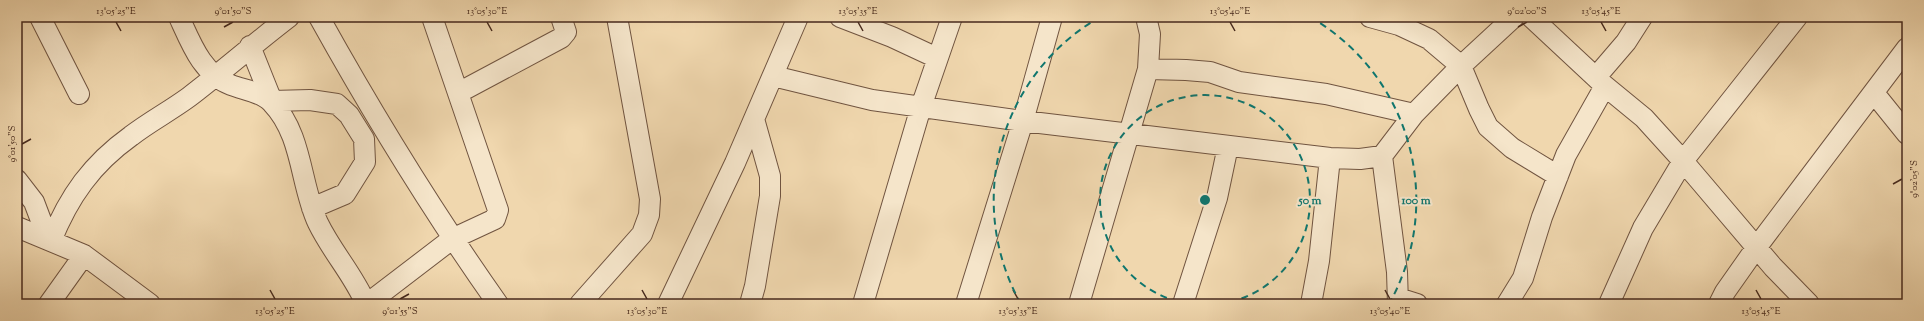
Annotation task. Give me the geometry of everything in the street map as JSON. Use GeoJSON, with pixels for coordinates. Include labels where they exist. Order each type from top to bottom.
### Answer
{"type":"FeatureCollection","features":[{"type":"Feature","properties":{"kind":"street"},"geometry":{"type":"LineString","coordinates":[[40,17],[79,94]]}},
{"type":"Feature","properties":{"kind":"street"},"geometry":{"type":"LineString","coordinates":[[50,240],[68,204],[85,178],[110,154],[130,136],[174,109],[216,76],[250,46],[289,17]]}},
{"type":"Feature","properties":{"kind":"street"},"geometry":{"type":"LineString","coordinates":[[319,17],[400,155],[452,239],[498,304]]}},
{"type":"Feature","properties":{"kind":"street"},"geometry":{"type":"LineString","coordinates":[[250,46],[272,101],[285,120],[296,146],[312,208],[319,224],[358,284],[367,304],[452,239],[495,219],[498,210],[432,17]]}},
{"type":"Feature","properties":{"kind":"street"},"geometry":{"type":"LineString","coordinates":[[458,93],[561,38],[566,32],[561,17]]}},
{"type":"Feature","properties":{"kind":"street"},"geometry":{"type":"LineString","coordinates":[[580,304],[642,234],[649,215],[650,199],[617,17]]}},
{"type":"Feature","properties":{"kind":"street"},"geometry":{"type":"LineString","coordinates":[[668,304],[754,120],[798,17]]}},
{"type":"Feature","properties":{"kind":"street"},"geometry":{"type":"LineString","coordinates":[[840,17],[892,37],[937,58]]}},
{"type":"Feature","properties":{"kind":"street"},"geometry":{"type":"LineString","coordinates":[[863,304],[920,107],[952,17]]}},
{"type":"Feature","properties":{"kind":"street"},"geometry":{"type":"LineString","coordinates":[[966,304],[1023,122],[1052,17]]}},
{"type":"Feature","properties":{"kind":"street"},"geometry":{"type":"LineString","coordinates":[[1079,304],[1148,69],[1150,34],[1146,17]]}},
{"type":"Feature","properties":{"kind":"street"},"geometry":{"type":"LineString","coordinates":[[1370,17],[1399,25],[1429,39],[1461,66],[1478,109],[1488,127],[1512,148],[1558,176]]}},
{"type":"Feature","properties":{"kind":"street"},"geometry":{"type":"LineString","coordinates":[[773,76],[872,100],[1023,122],[1330,158],[1360,159],[1382,156],[1414,114],[1461,66],[1514,17]]}},
{"type":"Feature","properties":{"kind":"street"},"geometry":{"type":"LineString","coordinates":[[1532,17],[1600,81],[1644,118],[1683,161],[1756,248],[1809,304]]}},
{"type":"Feature","properties":{"kind":"street"},"geometry":{"type":"LineString","coordinates":[[1508,304],[1523,278],[1542,217],[1566,155],[1600,81],[1642,17]]}},
{"type":"Feature","properties":{"kind":"street"},"geometry":{"type":"LineString","coordinates":[[1609,304],[1643,228],[1683,161],[1797,17]]}},
{"type":"Feature","properties":{"kind":"street"},"geometry":{"type":"LineString","coordinates":[[187,22],[201,62],[216,76],[230,85],[249,90],[272,101],[310,100],[337,104],[349,115],[364,139],[365,162],[345,194],[312,208]]}},
{"type":"Feature","properties":{"kind":"street"},"geometry":{"type":"LineString","coordinates":[[1719,304],[1725,292],[1756,248],[1907,48]]}},
{"type":"Feature","properties":{"kind":"street"},"geometry":{"type":"LineString","coordinates":[[1148,69],[1210,72],[1239,82],[1326,94],[1414,114]]}},
{"type":"Feature","properties":{"kind":"street"},"geometry":{"type":"LineString","coordinates":[[1874,93],[1907,134]]}},
{"type":"Feature","properties":{"kind":"street"},"geometry":{"type":"LineString","coordinates":[[750,304],[755,286],[770,196],[770,176],[754,120]]}},
{"type":"Feature","properties":{"kind":"street"},"geometry":{"type":"LineString","coordinates":[[1183,304],[1217,198],[1228,146]]}},
{"type":"Feature","properties":{"kind":"street"},"geometry":{"type":"LineString","coordinates":[[1382,156],[1404,302]]}},
{"type":"Feature","properties":{"kind":"street"},"geometry":{"type":"LineString","coordinates":[[1310,304],[1319,261],[1330,158]]}},
{"type":"Feature","properties":{"kind":"street"},"geometry":{"type":"LineString","coordinates":[[17,180],[34,202],[50,240]]}},
{"type":"Feature","properties":{"kind":"street"},"geometry":{"type":"LineString","coordinates":[[34,202],[68,204]]}},
{"type":"Feature","properties":{"kind":"street"},"geometry":{"type":"LineString","coordinates":[[17,227],[84,255],[150,304]]}},
{"type":"Feature","properties":{"kind":"street"},"geometry":{"type":"LineString","coordinates":[[49,304],[84,255]]}}]}
